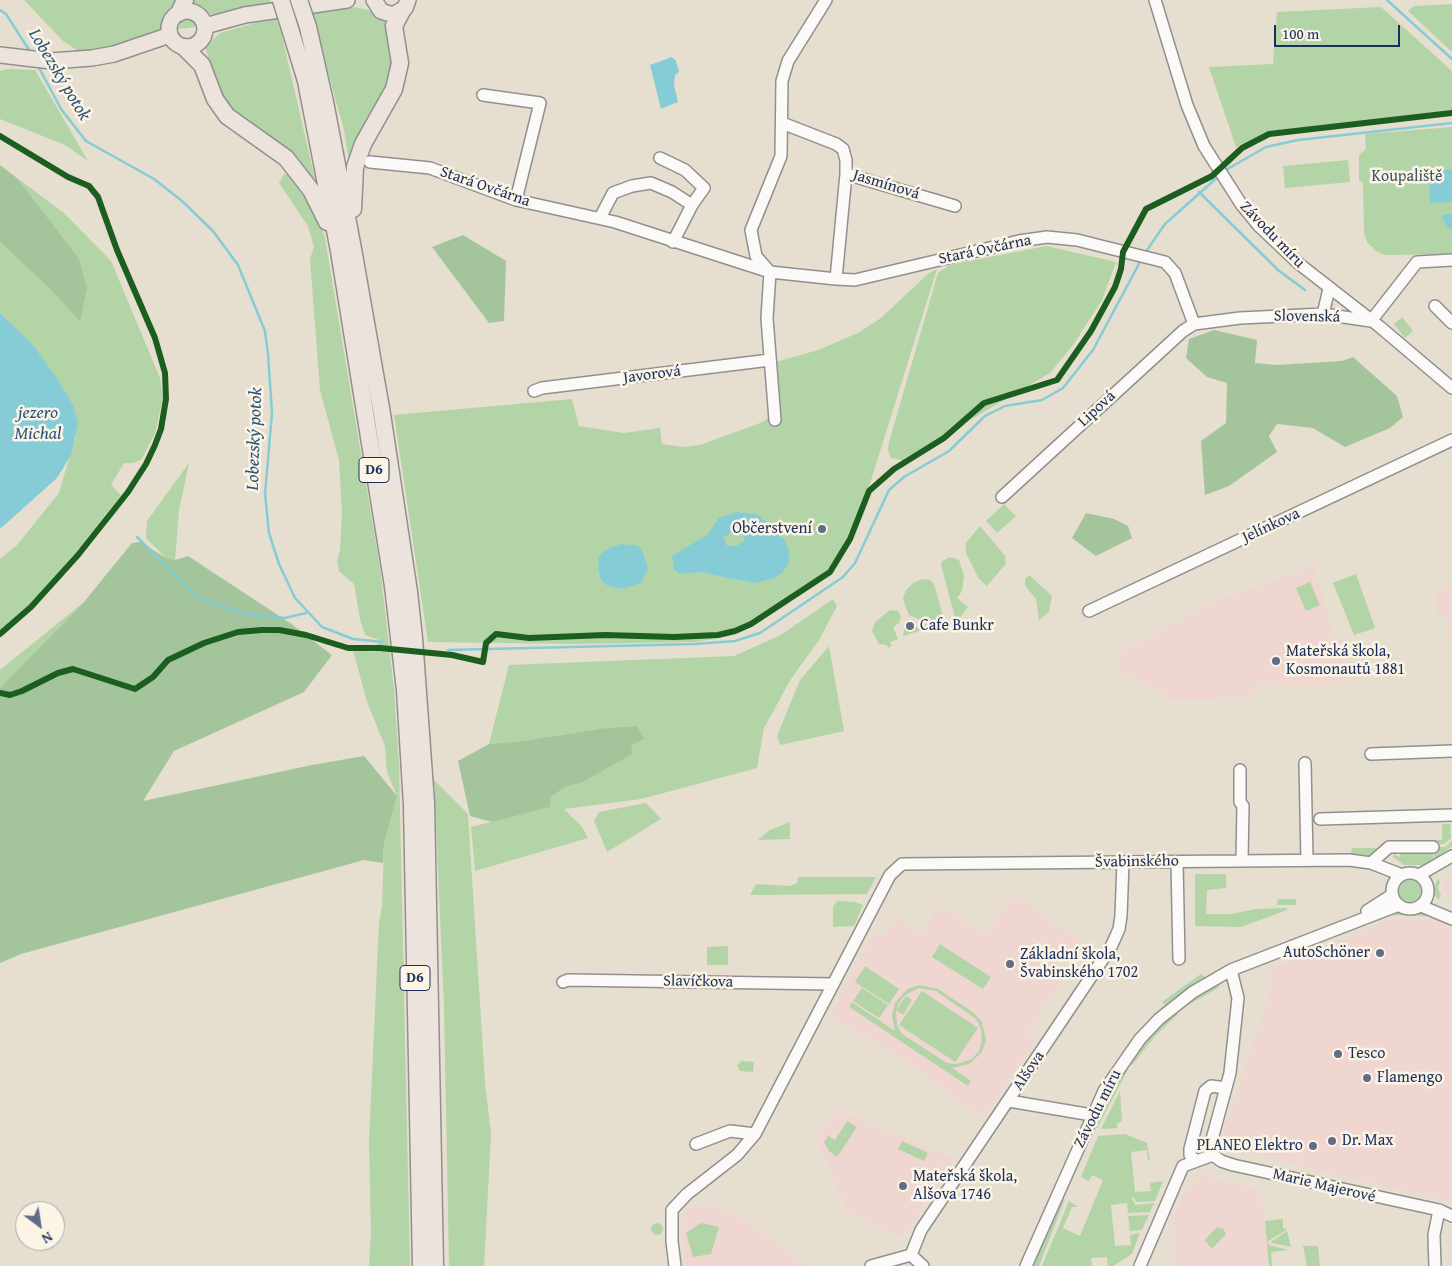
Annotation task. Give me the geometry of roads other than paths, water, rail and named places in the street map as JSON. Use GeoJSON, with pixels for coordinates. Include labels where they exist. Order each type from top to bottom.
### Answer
{"type":"FeatureCollection","features":[{"type":"Feature","properties":{"kind":"highway","name":"D6"},"geometry":{"type":"LineString","coordinates":[[281,0],[306,81],[346,250],[409,592],[419,691],[426,803],[435,1266]]}},
{"type":"Feature","properties":{"kind":"highway","name":"D6"},"geometry":{"type":"LineString","coordinates":[[299,0],[308,26],[325,102],[393,586],[405,690],[412,805],[421,1266]]}},
{"type":"Feature","properties":{"kind":"highway"},"geometry":{"type":"LineString","coordinates":[[346,250],[355,167],[364,144],[394,89],[400,63],[394,26],[405,6]]}},
{"type":"Feature","properties":{"kind":"highway"},"geometry":{"type":"LineString","coordinates":[[184,46],[202,65],[214,99],[227,116],[286,158],[305,180],[346,250]]}},
{"type":"Feature","properties":{"kind":"main road"},"geometry":{"type":"LineString","coordinates":[[205,26],[245,15],[347,0]]}},
{"type":"Feature","properties":{"kind":"main road"},"geometry":{"type":"LineString","coordinates":[[374,0],[377,8],[384,13],[393,15],[405,6]]}},
{"type":"Feature","properties":{"kind":"main road"},"geometry":{"type":"LineString","coordinates":[[182,6],[186,11],[196,13],[205,26],[203,37],[195,45],[184,46],[176,43],[170,35],[171,22],[182,6]]}},
{"type":"Feature","properties":{"kind":"main road"},"geometry":{"type":"LineString","coordinates":[[0,55],[45,61],[76,60],[114,54],[170,35]]}},
{"type":"Feature","properties":{"kind":"street"},"geometry":{"type":"LineString","coordinates":[[775,420],[767,318],[770,272],[756,256],[751,230],[781,156],[782,81],[788,61],[826,0]]}},
{"type":"Feature","properties":{"kind":"street","name":"Závodu míru"},"geometry":{"type":"LineString","coordinates":[[1155,0],[1187,105],[1204,146],[1225,181],[1259,226],[1298,263],[1452,388]]}},
{"type":"Feature","properties":{"kind":"street"},"geometry":{"type":"LineString","coordinates":[[483,95],[540,103],[516,200]]}},
{"type":"Feature","properties":{"kind":"street","name":"Jasmínová"},"geometry":{"type":"LineString","coordinates":[[782,123],[836,144],[843,149],[846,160],[846,174],[955,206]]}},
{"type":"Feature","properties":{"kind":"street"},"geometry":{"type":"LineString","coordinates":[[660,158],[685,170],[704,188],[673,242]]}},
{"type":"Feature","properties":{"kind":"street","name":"Stará Ovčárna"},"geometry":{"type":"LineString","coordinates":[[370,162],[430,168],[516,200],[600,218],[770,272],[855,280],[1019,241],[1047,237],[1077,240],[1164,262],[1175,273],[1194,324]]}},
{"type":"Feature","properties":{"kind":"street"},"geometry":{"type":"LineString","coordinates":[[836,279],[846,174]]}},
{"type":"Feature","properties":{"kind":"street"},"geometry":{"type":"LineString","coordinates":[[600,218],[613,193],[632,186],[651,183],[672,192],[692,206]]}},
{"type":"Feature","properties":{"kind":"street"},"geometry":{"type":"LineString","coordinates":[[1371,321],[1417,262],[1452,260]]}},
{"type":"Feature","properties":{"kind":"street"},"geometry":{"type":"LineString","coordinates":[[1323,314],[1329,289]]}},
{"type":"Feature","properties":{"kind":"street"},"geometry":{"type":"LineString","coordinates":[[1435,306],[1452,323]]}},
{"type":"Feature","properties":{"kind":"street","name":"Slovenská"},"geometry":{"type":"LineString","coordinates":[[1194,324],[1240,318],[1323,314],[1371,321]]}},
{"type":"Feature","properties":{"kind":"street","name":"Lipová"},"geometry":{"type":"LineString","coordinates":[[1002,497],[1183,330],[1194,324]]}},
{"type":"Feature","properties":{"kind":"street","name":"Javorová"},"geometry":{"type":"LineString","coordinates":[[534,391],[542,388],[770,360]]}},
{"type":"Feature","properties":{"kind":"street","name":"Jelínkova"},"geometry":{"type":"LineString","coordinates":[[1088,611],[1452,440]]}},
{"type":"Feature","properties":{"kind":"street"},"geometry":{"type":"LineString","coordinates":[[1371,754],[1452,751]]}},
{"type":"Feature","properties":{"kind":"street"},"geometry":{"type":"LineString","coordinates":[[1305,763],[1307,860]]}},
{"type":"Feature","properties":{"kind":"street"},"geometry":{"type":"LineString","coordinates":[[1240,770],[1240,802],[1243,806],[1242,860]]}},
{"type":"Feature","properties":{"kind":"street"},"geometry":{"type":"LineString","coordinates":[[1320,820],[1452,815]]}},
{"type":"Feature","properties":{"kind":"street"},"geometry":{"type":"LineString","coordinates":[[1433,847],[1389,846],[1371,863],[1397,889],[1410,909],[1452,857]]}},
{"type":"Feature","properties":{"kind":"street","name":"Švabinského"},"geometry":{"type":"LineString","coordinates":[[833,984],[890,875],[902,864],[1242,860],[1348,860],[1371,863]]}},
{"type":"Feature","properties":{"kind":"street","name":"Alšova"},"geometry":{"type":"LineString","coordinates":[[911,1255],[921,1230],[1010,1101],[1111,947],[1119,929],[1121,916],[1123,862]]}},
{"type":"Feature","properties":{"kind":"street"},"geometry":{"type":"LineString","coordinates":[[1177,862],[1179,959]]}},
{"type":"Feature","properties":{"kind":"street"},"geometry":{"type":"LineString","coordinates":[[1397,889],[1414,873],[1424,890],[1452,917]]}},
{"type":"Feature","properties":{"kind":"street","name":"Závodu míru"},"geometry":{"type":"LineString","coordinates":[[1026,1266],[1092,1115],[1118,1069],[1146,1032],[1180,1001],[1232,970],[1349,923],[1397,889]]}},
{"type":"Feature","properties":{"kind":"street"},"geometry":{"type":"LineString","coordinates":[[1140,1266],[1182,1166],[1213,1155],[1211,1143],[1230,1073],[1238,998],[1232,970]]}},
{"type":"Feature","properties":{"kind":"street","name":"Slavíčkova"},"geometry":{"type":"LineString","coordinates":[[563,982],[568,980],[833,984]]}},
{"type":"Feature","properties":{"kind":"street"},"geometry":{"type":"LineString","coordinates":[[676,1266],[672,1241],[672,1210],[687,1194],[737,1155],[755,1134],[833,984]]}},
{"type":"Feature","properties":{"kind":"street"},"geometry":{"type":"LineString","coordinates":[[1195,1160],[1190,1155],[1190,1149],[1205,1091],[1211,1086],[1226,1088]]}},
{"type":"Feature","properties":{"kind":"street"},"geometry":{"type":"LineString","coordinates":[[1010,1101],[1092,1115]]}},
{"type":"Feature","properties":{"kind":"street"},"geometry":{"type":"LineString","coordinates":[[696,1144],[730,1131],[755,1134]]}},
{"type":"Feature","properties":{"kind":"street","name":"Marie Majerové"},"geometry":{"type":"LineString","coordinates":[[1213,1155],[1221,1161],[1233,1165],[1439,1210],[1452,1216]]}},
{"type":"Feature","properties":{"kind":"street"},"geometry":{"type":"LineString","coordinates":[[1435,1266],[1434,1235],[1439,1210]]}},
{"type":"Feature","properties":{"kind":"street"},"geometry":{"type":"LineString","coordinates":[[871,1266],[911,1255],[923,1266]]}},
{"type":"Feature","properties":{"kind":"water"},"geometry":{"type":"Polygon","coordinates":[[[672,57],[676,61],[679,72],[675,75],[674,85],[678,102],[661,109],[650,65],[672,57]]]}},
{"type":"Feature","properties":{"kind":"water"},"geometry":{"type":"Polygon","coordinates":[[[1452,169],[1452,202],[1430,203],[1429,172],[1452,169]]]}},
{"type":"Feature","properties":{"kind":"water"},"geometry":{"type":"Polygon","coordinates":[[[1452,213],[1452,227],[1449,229],[1441,216],[1452,213]]]}},
{"type":"Feature","properties":{"kind":"water","name":"jezero Michal"},"geometry":{"type":"Polygon","coordinates":[[[0,313],[32,344],[54,374],[73,405],[78,423],[71,455],[57,478],[0,529],[0,313]]]}},
{"type":"Feature","properties":{"kind":"water"},"geometry":{"type":"Polygon","coordinates":[[[738,512],[759,515],[775,533],[784,539],[789,550],[788,564],[783,572],[775,578],[754,583],[699,572],[681,574],[674,570],[672,556],[707,535],[719,518],[738,512]],[[737,530],[723,537],[727,546],[737,546],[744,541],[744,536],[737,530]]]}},
{"type":"Feature","properties":{"kind":"water"},"geometry":{"type":"Polygon","coordinates":[[[621,544],[638,546],[643,552],[648,568],[641,583],[622,589],[608,586],[601,580],[598,568],[599,556],[605,550],[621,544]]]}},
{"type":"Feature","properties":{"kind":"waterway"},"geometry":{"type":"LineString","coordinates":[[1387,0],[1452,59]]}},
{"type":"Feature","properties":{"kind":"waterway","name":"Lobezský potok"},"geometry":{"type":"LineString","coordinates":[[0,10],[6,14],[31,53]]}},
{"type":"Feature","properties":{"kind":"waterway","name":"Lobezský potok"},"geometry":{"type":"LineString","coordinates":[[37,64],[61,109],[86,141],[154,179],[182,201],[213,231],[238,265],[265,331],[272,413],[265,494],[269,533],[279,564],[295,598],[322,627],[353,639],[383,642]]}},
{"type":"Feature","properties":{"kind":"waterway","name":"Lobezský potok"},"geometry":{"type":"LineString","coordinates":[[1224,171],[1266,147],[1298,140],[1452,123]]}},
{"type":"Feature","properties":{"kind":"waterway","name":"Lobezský potok"},"geometry":{"type":"LineString","coordinates":[[1145,253],[1165,224],[1220,175]]}},
{"type":"Feature","properties":{"kind":"waterway"},"geometry":{"type":"LineString","coordinates":[[1199,192],[1278,270],[1305,290]]}},
{"type":"Feature","properties":{"kind":"waterway","name":"Lobezský potok"},"geometry":{"type":"LineString","coordinates":[[448,650],[695,644],[735,641],[760,633],[843,577],[855,563],[889,490],[904,477],[949,451],[985,416],[1005,406],[1042,400],[1063,388],[1093,350],[1141,260]]}},
{"type":"Feature","properties":{"kind":"waterway"},"geometry":{"type":"LineString","coordinates":[[137,537],[198,598],[249,615],[285,618],[306,613]]}},
{"type":"Feature","properties":{"kind":"place","name":"Občerstvení"},"geometry":{"type":"Point","coordinates":[822,529]}},
{"type":"Feature","properties":{"kind":"place","name":"Cafe Bunkr"},"geometry":{"type":"Point","coordinates":[910,626]}},
{"type":"Feature","properties":{"kind":"place","name":"Mateřská škola, Kosmonautů 1881"},"geometry":{"type":"Point","coordinates":[1276,661]}},
{"type":"Feature","properties":{"kind":"place","name":"AutoSchöner"},"geometry":{"type":"Point","coordinates":[1380,953]}},
{"type":"Feature","properties":{"kind":"place","name":"Základní škola, Švabinského 1702"},"geometry":{"type":"Point","coordinates":[1010,964]}},
{"type":"Feature","properties":{"kind":"place","name":"Tesco"},"geometry":{"type":"Point","coordinates":[1338,1054]}},
{"type":"Feature","properties":{"kind":"place","name":"Flamengo"},"geometry":{"type":"Point","coordinates":[1367,1078]}},
{"type":"Feature","properties":{"kind":"place","name":"Dr. Max"},"geometry":{"type":"Point","coordinates":[1332,1141]}},
{"type":"Feature","properties":{"kind":"place","name":"PLANEO Elektro"},"geometry":{"type":"Point","coordinates":[1313,1146]}},
{"type":"Feature","properties":{"kind":"place","name":"Mateřská škola, Alšova 1746"},"geometry":{"type":"Point","coordinates":[903,1186]}},
{"type":"Feature","properties":{"kind":"park label","name":"Koupaliště"},"geometry":{"type":"Point","coordinates":[1407,177]}}]}
